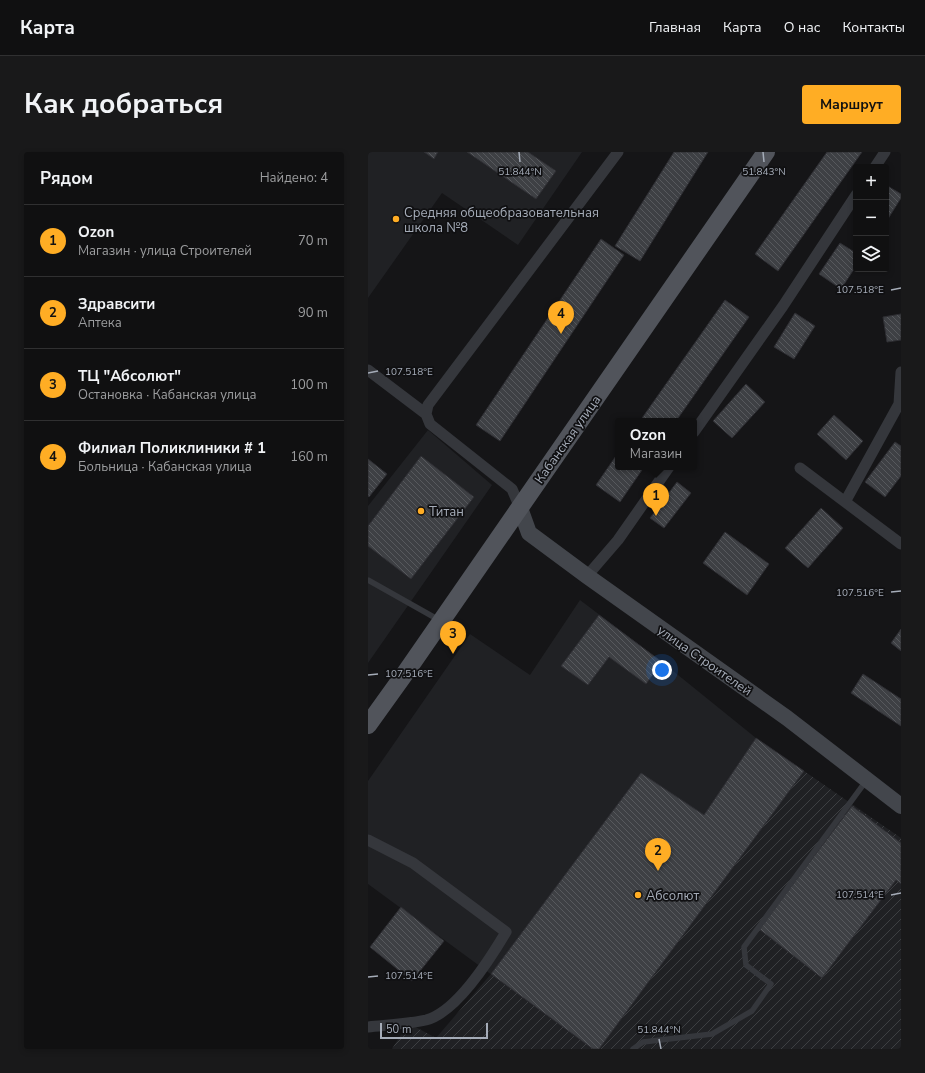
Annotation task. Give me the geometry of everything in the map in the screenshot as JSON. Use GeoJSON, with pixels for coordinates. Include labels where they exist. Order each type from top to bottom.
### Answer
{"type":"FeatureCollection","features":[{"type":"Feature","properties":{"kind":"main road","name":"Кабанская улица"},"geometry":{"type":"LineString","coordinates":[[368,725],[766,152]]}},
{"type":"Feature","properties":{"kind":"street"},"geometry":{"type":"LineString","coordinates":[[426,414],[428,405],[618,152]]}},
{"type":"Feature","properties":{"kind":"street"},"geometry":{"type":"LineString","coordinates":[[877,164],[885,152]]}},
{"type":"Feature","properties":{"kind":"street"},"geometry":{"type":"LineString","coordinates":[[697,428],[783,306],[853,200]]}},
{"type":"Feature","properties":{"kind":"street"},"geometry":{"type":"LineString","coordinates":[[368,370],[426,414],[430,424],[512,489],[520,508]]}},
{"type":"Feature","properties":{"kind":"street"},"geometry":{"type":"LineString","coordinates":[[845,502],[900,404],[901,372]]}},
{"type":"Feature","properties":{"kind":"street"},"geometry":{"type":"LineString","coordinates":[[800,468],[901,544]]}},
{"type":"Feature","properties":{"kind":"street"},"geometry":{"type":"LineString","coordinates":[[587,576],[618,540],[667,470]]}},
{"type":"Feature","properties":{"kind":"street","name":"улица Строителей"},"geometry":{"type":"LineString","coordinates":[[520,508],[529,533],[787,718],[901,806]]}},
{"type":"Feature","properties":{"kind":"street"},"geometry":{"type":"LineString","coordinates":[[368,840],[413,863],[506,932],[489,960],[465,992],[439,1014],[427,1019],[368,1027]]}},
{"type":"Feature","properties":{"kind":"lane"},"geometry":{"type":"LineString","coordinates":[[368,580],[441,621]]}},
{"type":"Feature","properties":{"kind":"lane"},"geometry":{"type":"LineString","coordinates":[[633,1049],[643,1042],[712,1034],[752,1011],[771,984],[746,965],[744,947],[866,780]]}},
{"type":"Feature","properties":{"kind":"shaded area","name":"Средняя общеобразовательная школа №8"},"geometry":{"type":"Polygon","coordinates":[[[368,152],[582,152],[518,245],[442,193],[368,298],[368,152]]]}},
{"type":"Feature","properties":{"kind":"shaded area"},"geometry":{"type":"Polygon","coordinates":[[[428,430],[492,485],[368,663],[368,506],[428,430]]]}},
{"type":"Feature","properties":{"kind":"shaded area"},"geometry":{"type":"Polygon","coordinates":[[[580,600],[662,662],[756,738],[804,771],[599,1049],[593,1049],[368,884],[368,781],[470,634],[530,675],[580,600]]]}},
{"type":"Feature","properties":{"kind":"shaded area"},"geometry":{"type":"Polygon","coordinates":[[[804,771],[901,838],[901,1049],[599,1049],[804,771]]]}},
{"type":"Feature","properties":{"kind":"shaded area"},"geometry":{"type":"Polygon","coordinates":[[[491,974],[593,1049],[392,1049],[408,1023],[436,1038],[491,974]]]}},
{"type":"Feature","properties":{"kind":"building"},"geometry":{"type":"Polygon","coordinates":[[[424,152],[438,152],[434,159],[424,152]]]}},
{"type":"Feature","properties":{"kind":"building"},"geometry":{"type":"Polygon","coordinates":[[[467,152],[528,152],[556,171],[536,199],[467,152]]]}},
{"type":"Feature","properties":{"kind":"building"},"geometry":{"type":"Polygon","coordinates":[[[674,152],[708,152],[640,261],[615,246],[674,152]]]}},
{"type":"Feature","properties":{"kind":"building"},"geometry":{"type":"Polygon","coordinates":[[[827,152],[862,152],[778,271],[755,254],[827,152]]]}},
{"type":"Feature","properties":{"kind":"building"},"geometry":{"type":"Polygon","coordinates":[[[889,187],[901,194],[901,198],[889,217],[889,187]]]}},
{"type":"Feature","properties":{"kind":"building"},"geometry":{"type":"Polygon","coordinates":[[[601,239],[624,255],[500,441],[476,425],[601,239]]]}},
{"type":"Feature","properties":{"kind":"building"},"geometry":{"type":"Polygon","coordinates":[[[840,243],[853,251],[853,271],[841,289],[819,274],[840,243]]]}},
{"type":"Feature","properties":{"kind":"building"},"geometry":{"type":"Polygon","coordinates":[[[725,300],[749,317],[678,418],[642,418],[725,300]]]}},
{"type":"Feature","properties":{"kind":"building"},"geometry":{"type":"Polygon","coordinates":[[[795,313],[815,326],[794,359],[774,347],[795,313]]]}},
{"type":"Feature","properties":{"kind":"building"},"geometry":{"type":"Polygon","coordinates":[[[901,314],[901,340],[887,342],[883,317],[901,314]]]}},
{"type":"Feature","properties":{"kind":"building"},"geometry":{"type":"Polygon","coordinates":[[[746,384],[765,402],[732,438],[713,421],[746,384]]]}},
{"type":"Feature","properties":{"kind":"building"},"geometry":{"type":"Polygon","coordinates":[[[834,415],[863,441],[846,460],[817,434],[834,415]]]}},
{"type":"Feature","properties":{"kind":"building"},"geometry":{"type":"Polygon","coordinates":[[[895,442],[901,446],[901,476],[885,497],[865,482],[895,442]]]}},
{"type":"Feature","properties":{"kind":"building","name":"Титан"},"geometry":{"type":"Polygon","coordinates":[[[421,456],[474,497],[411,579],[368,546],[368,526],[421,456]]]}},
{"type":"Feature","properties":{"kind":"building"},"geometry":{"type":"Polygon","coordinates":[[[615,457],[615,470],[642,470],[620,502],[596,485],[615,457]]]}},
{"type":"Feature","properties":{"kind":"building"},"geometry":{"type":"Polygon","coordinates":[[[368,459],[387,474],[369,497],[368,496],[368,459]]]}},
{"type":"Feature","properties":{"kind":"building"},"geometry":{"type":"Polygon","coordinates":[[[677,482],[691,493],[664,528],[650,518],[677,482]]]}},
{"type":"Feature","properties":{"kind":"building"},"geometry":{"type":"Polygon","coordinates":[[[821,508],[843,528],[808,568],[785,548],[821,508]]]}},
{"type":"Feature","properties":{"kind":"building"},"geometry":{"type":"Polygon","coordinates":[[[725,532],[769,564],[747,595],[703,563],[725,532]]]}},
{"type":"Feature","properties":{"kind":"building"},"geometry":{"type":"Polygon","coordinates":[[[599,615],[662,662],[646,684],[609,657],[588,685],[561,666],[599,615]]]}},
{"type":"Feature","properties":{"kind":"building"},"geometry":{"type":"Polygon","coordinates":[[[901,629],[901,651],[891,643],[901,629]]]}},
{"type":"Feature","properties":{"kind":"building"},"geometry":{"type":"Polygon","coordinates":[[[863,674],[901,699],[901,726],[851,693],[863,674]]]}},
{"type":"Feature","properties":{"kind":"building"},"geometry":{"type":"Polygon","coordinates":[[[756,738],[804,771],[599,1049],[593,1049],[491,974],[641,773],[704,815],[756,738]]]}},
{"type":"Feature","properties":{"kind":"building"},"geometry":{"type":"Polygon","coordinates":[[[852,806],[901,843],[901,884],[896,880],[822,978],[759,929],[852,806]]]}},
{"type":"Feature","properties":{"kind":"building"},"geometry":{"type":"Polygon","coordinates":[[[401,907],[444,941],[412,981],[370,947],[401,907]]]}},
{"type":"Feature","properties":{"kind":"place","name":"Средняя общеобразовательная школа №8"},"geometry":{"type":"Point","coordinates":[396,219]}},
{"type":"Feature","properties":{"kind":"place","name":"Филиал Поликлиники # 1"},"geometry":{"type":"Point","coordinates":[561,334]}},
{"type":"Feature","properties":{"kind":"place","name":"Титан"},"geometry":{"type":"Point","coordinates":[421,511]}},
{"type":"Feature","properties":{"kind":"place","name":"Ozon"},"geometry":{"type":"Point","coordinates":[656,516]}},
{"type":"Feature","properties":{"kind":"place","name":"ТЦ \"Абсолют\""},"geometry":{"type":"Point","coordinates":[453,654]}},
{"type":"Feature","properties":{"kind":"place","name":"Здравсити"},"geometry":{"type":"Point","coordinates":[658,871]}},
{"type":"Feature","properties":{"kind":"place","name":"Абсолют"},"geometry":{"type":"Point","coordinates":[638,895]}}]}
